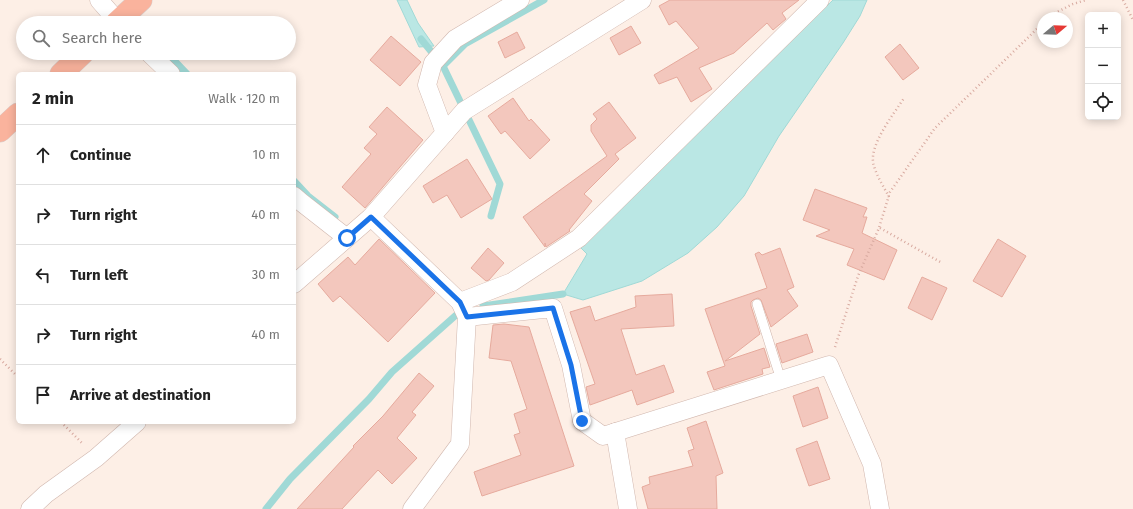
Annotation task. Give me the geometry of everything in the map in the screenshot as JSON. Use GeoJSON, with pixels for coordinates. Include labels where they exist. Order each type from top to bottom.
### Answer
{"type":"FeatureCollection","features":[{"type":"Feature","properties":{"kind":"highway"},"geometry":{"type":"LineString","coordinates":[[124,16],[141,0]]}},
{"type":"Feature","properties":{"kind":"highway"},"geometry":{"type":"LineString","coordinates":[[63,72],[76,60]]}},
{"type":"Feature","properties":{"kind":"highway"},"geometry":{"type":"LineString","coordinates":[[0,131],[16,116]]}},
{"type":"Feature","properties":{"kind":"street"},"geometry":{"type":"LineString","coordinates":[[99,0],[112,16]]}},
{"type":"Feature","properties":{"kind":"street"},"geometry":{"type":"LineString","coordinates":[[445,133],[427,85],[433,63],[455,39],[520,0]]}},
{"type":"Feature","properties":{"kind":"street"},"geometry":{"type":"LineString","coordinates":[[296,282],[371,217],[464,111],[642,0]]}},
{"type":"Feature","properties":{"kind":"street"},"geometry":{"type":"LineString","coordinates":[[463,309],[512,282],[579,238],[820,0]]}},
{"type":"Feature","properties":{"kind":"street"},"geometry":{"type":"LineString","coordinates":[[156,60],[169,72]]}},
{"type":"Feature","properties":{"kind":"street"},"geometry":{"type":"LineString","coordinates":[[296,198],[347,238]]}},
{"type":"Feature","properties":{"kind":"street"},"geometry":{"type":"LineString","coordinates":[[371,217],[463,309],[553,308],[571,365],[582,421],[603,436],[829,365],[872,464],[880,509]]}},
{"type":"Feature","properties":{"kind":"street"},"geometry":{"type":"LineString","coordinates":[[412,509],[460,444],[463,309]]}},
{"type":"Feature","properties":{"kind":"street"},"geometry":{"type":"LineString","coordinates":[[30,509],[46,494],[96,458],[135,424]]}},
{"type":"Feature","properties":{"kind":"street"},"geometry":{"type":"LineString","coordinates":[[615,432],[628,509]]}},
{"type":"Feature","properties":{"kind":"lane"},"geometry":{"type":"LineString","coordinates":[[757,304],[781,380]]}},
{"type":"Feature","properties":{"kind":"path"},"geometry":{"type":"LineString","coordinates":[[1057,12],[1086,0]]}},
{"type":"Feature","properties":{"kind":"path"},"geometry":{"type":"LineString","coordinates":[[1122,0],[1133,20]]}},
{"type":"Feature","properties":{"kind":"path"},"geometry":{"type":"LineString","coordinates":[[829,365],[858,276],[880,228],[890,192],[935,128],[1037,29]]}},
{"type":"Feature","properties":{"kind":"path"},"geometry":{"type":"LineString","coordinates":[[889,197],[874,166],[872,156],[878,140],[904,98]]}},
{"type":"Feature","properties":{"kind":"path"},"geometry":{"type":"LineString","coordinates":[[880,228],[942,263]]}},
{"type":"Feature","properties":{"kind":"path"},"geometry":{"type":"LineString","coordinates":[[0,359],[16,375]]}},
{"type":"Feature","properties":{"kind":"path"},"geometry":{"type":"LineString","coordinates":[[63,424],[96,458]]}},
{"type":"Feature","properties":{"kind":"water"},"geometry":{"type":"Polygon","coordinates":[[[397,0],[407,0],[418,23],[434,46],[419,47],[397,0]]]}},
{"type":"Feature","properties":{"kind":"water"},"geometry":{"type":"Polygon","coordinates":[[[833,0],[867,0],[860,16],[779,136],[744,196],[717,227],[688,253],[642,281],[583,300],[563,294],[587,254],[579,246],[833,0]]]}},
{"type":"Feature","properties":{"kind":"building"},"geometry":{"type":"Polygon","coordinates":[[[670,0],[799,0],[782,13],[786,19],[773,30],[767,23],[734,53],[699,68],[712,89],[691,102],[677,77],[659,84],[654,75],[699,48],[676,21],[669,25],[659,6],[670,0]]]}},
{"type":"Feature","properties":{"kind":"building"},"geometry":{"type":"Polygon","coordinates":[[[631,26],[641,43],[619,55],[610,38],[631,26]]]}},
{"type":"Feature","properties":{"kind":"building"},"geometry":{"type":"Polygon","coordinates":[[[517,32],[525,48],[505,58],[498,42],[517,32]]]}},
{"type":"Feature","properties":{"kind":"building"},"geometry":{"type":"Polygon","coordinates":[[[391,36],[421,62],[400,86],[370,60],[391,36]]]}},
{"type":"Feature","properties":{"kind":"building"},"geometry":{"type":"Polygon","coordinates":[[[900,44],[919,68],[903,80],[885,57],[900,44]]]}},
{"type":"Feature","properties":{"kind":"building"},"geometry":{"type":"Polygon","coordinates":[[[513,98],[529,121],[531,119],[550,140],[530,159],[505,131],[501,134],[488,116],[513,98]]]}},
{"type":"Feature","properties":{"kind":"building"},"geometry":{"type":"Polygon","coordinates":[[[609,102],[636,138],[615,154],[619,159],[584,194],[592,201],[569,230],[570,231],[546,247],[545,243],[545,247],[523,217],[607,156],[591,131],[591,125],[597,119],[593,114],[609,102]]]}},
{"type":"Feature","properties":{"kind":"building"},"geometry":{"type":"Polygon","coordinates":[[[387,107],[423,140],[365,208],[342,187],[371,154],[364,148],[377,134],[369,127],[387,107]]]}},
{"type":"Feature","properties":{"kind":"building"},"geometry":{"type":"Polygon","coordinates":[[[467,159],[492,199],[461,218],[447,195],[433,203],[423,186],[467,159]]]}},
{"type":"Feature","properties":{"kind":"building"},"geometry":{"type":"Polygon","coordinates":[[[815,189],[867,208],[863,217],[867,217],[862,233],[897,250],[884,280],[847,265],[854,249],[816,236],[830,230],[803,220],[815,189]]]}},
{"type":"Feature","properties":{"kind":"building"},"geometry":{"type":"Polygon","coordinates":[[[379,239],[435,293],[388,342],[340,296],[333,302],[318,284],[348,257],[355,265],[379,239]]]}},
{"type":"Feature","properties":{"kind":"building"},"geometry":{"type":"Polygon","coordinates":[[[998,239],[1026,256],[1002,297],[973,281],[998,239]]]}},
{"type":"Feature","properties":{"kind":"building"},"geometry":{"type":"Polygon","coordinates":[[[488,248],[504,263],[489,280],[486,281],[471,268],[488,248]]]}},
{"type":"Feature","properties":{"kind":"building"},"geometry":{"type":"Polygon","coordinates":[[[780,248],[794,287],[787,290],[798,306],[771,327],[761,300],[758,298],[753,300],[751,302],[751,306],[760,334],[725,361],[764,348],[770,367],[762,369],[763,374],[714,390],[707,372],[725,366],[705,309],[767,288],[755,254],[759,252],[762,255],[780,248]]]}},
{"type":"Feature","properties":{"kind":"building"},"geometry":{"type":"Polygon","coordinates":[[[922,277],[947,288],[932,320],[908,308],[922,277]]]}},
{"type":"Feature","properties":{"kind":"building"},"geometry":{"type":"Polygon","coordinates":[[[672,294],[674,326],[621,329],[636,375],[664,365],[674,392],[637,405],[632,390],[590,405],[586,387],[595,384],[570,312],[590,306],[595,321],[636,307],[635,296],[672,294]]]}},
{"type":"Feature","properties":{"kind":"building"},"geometry":{"type":"Polygon","coordinates":[[[504,324],[529,327],[574,466],[482,496],[474,472],[521,455],[514,435],[520,433],[514,414],[527,409],[511,361],[489,358],[493,325],[504,324]]]}},
{"type":"Feature","properties":{"kind":"building"},"geometry":{"type":"Polygon","coordinates":[[[807,334],[813,352],[782,363],[776,344],[807,334]]]}},
{"type":"Feature","properties":{"kind":"building"},"geometry":{"type":"Polygon","coordinates":[[[419,373],[434,386],[412,412],[416,415],[397,438],[417,458],[392,484],[378,470],[342,509],[297,509],[354,447],[353,446],[383,416],[419,373]]]}},
{"type":"Feature","properties":{"kind":"building"},"geometry":{"type":"Polygon","coordinates":[[[818,387],[828,418],[803,427],[793,396],[818,387]]]}},
{"type":"Feature","properties":{"kind":"building"},"geometry":{"type":"Polygon","coordinates":[[[706,421],[723,473],[716,476],[717,509],[648,509],[642,487],[650,484],[649,477],[693,466],[688,451],[694,449],[687,428],[706,421]]]}},
{"type":"Feature","properties":{"kind":"building"},"geometry":{"type":"Polygon","coordinates":[[[817,441],[830,479],[809,486],[796,449],[817,441]]]}},
{"type":"Feature","properties":{"kind":"waterway"},"geometry":{"type":"LineString","coordinates":[[443,66],[465,44],[544,0]]}},
{"type":"Feature","properties":{"kind":"waterway"},"geometry":{"type":"LineString","coordinates":[[421,39],[443,66],[500,184],[491,216]]}},
{"type":"Feature","properties":{"kind":"waterway"},"geometry":{"type":"LineString","coordinates":[[174,60],[185,72]]}},
{"type":"Feature","properties":{"kind":"waterway"},"geometry":{"type":"LineString","coordinates":[[296,183],[308,196],[335,217]]}},
{"type":"Feature","properties":{"kind":"waterway"},"geometry":{"type":"LineString","coordinates":[[483,306],[563,294]]}},
{"type":"Feature","properties":{"kind":"waterway"},"geometry":{"type":"LineString","coordinates":[[266,509],[290,479],[369,399],[392,372],[455,316]]}},
{"type":"Feature","properties":{"kind":"route"},"geometry":{"type":"LineString","coordinates":[[347,238],[371,217],[460,302],[467,317],[553,308],[571,365],[582,421]]}}]}
